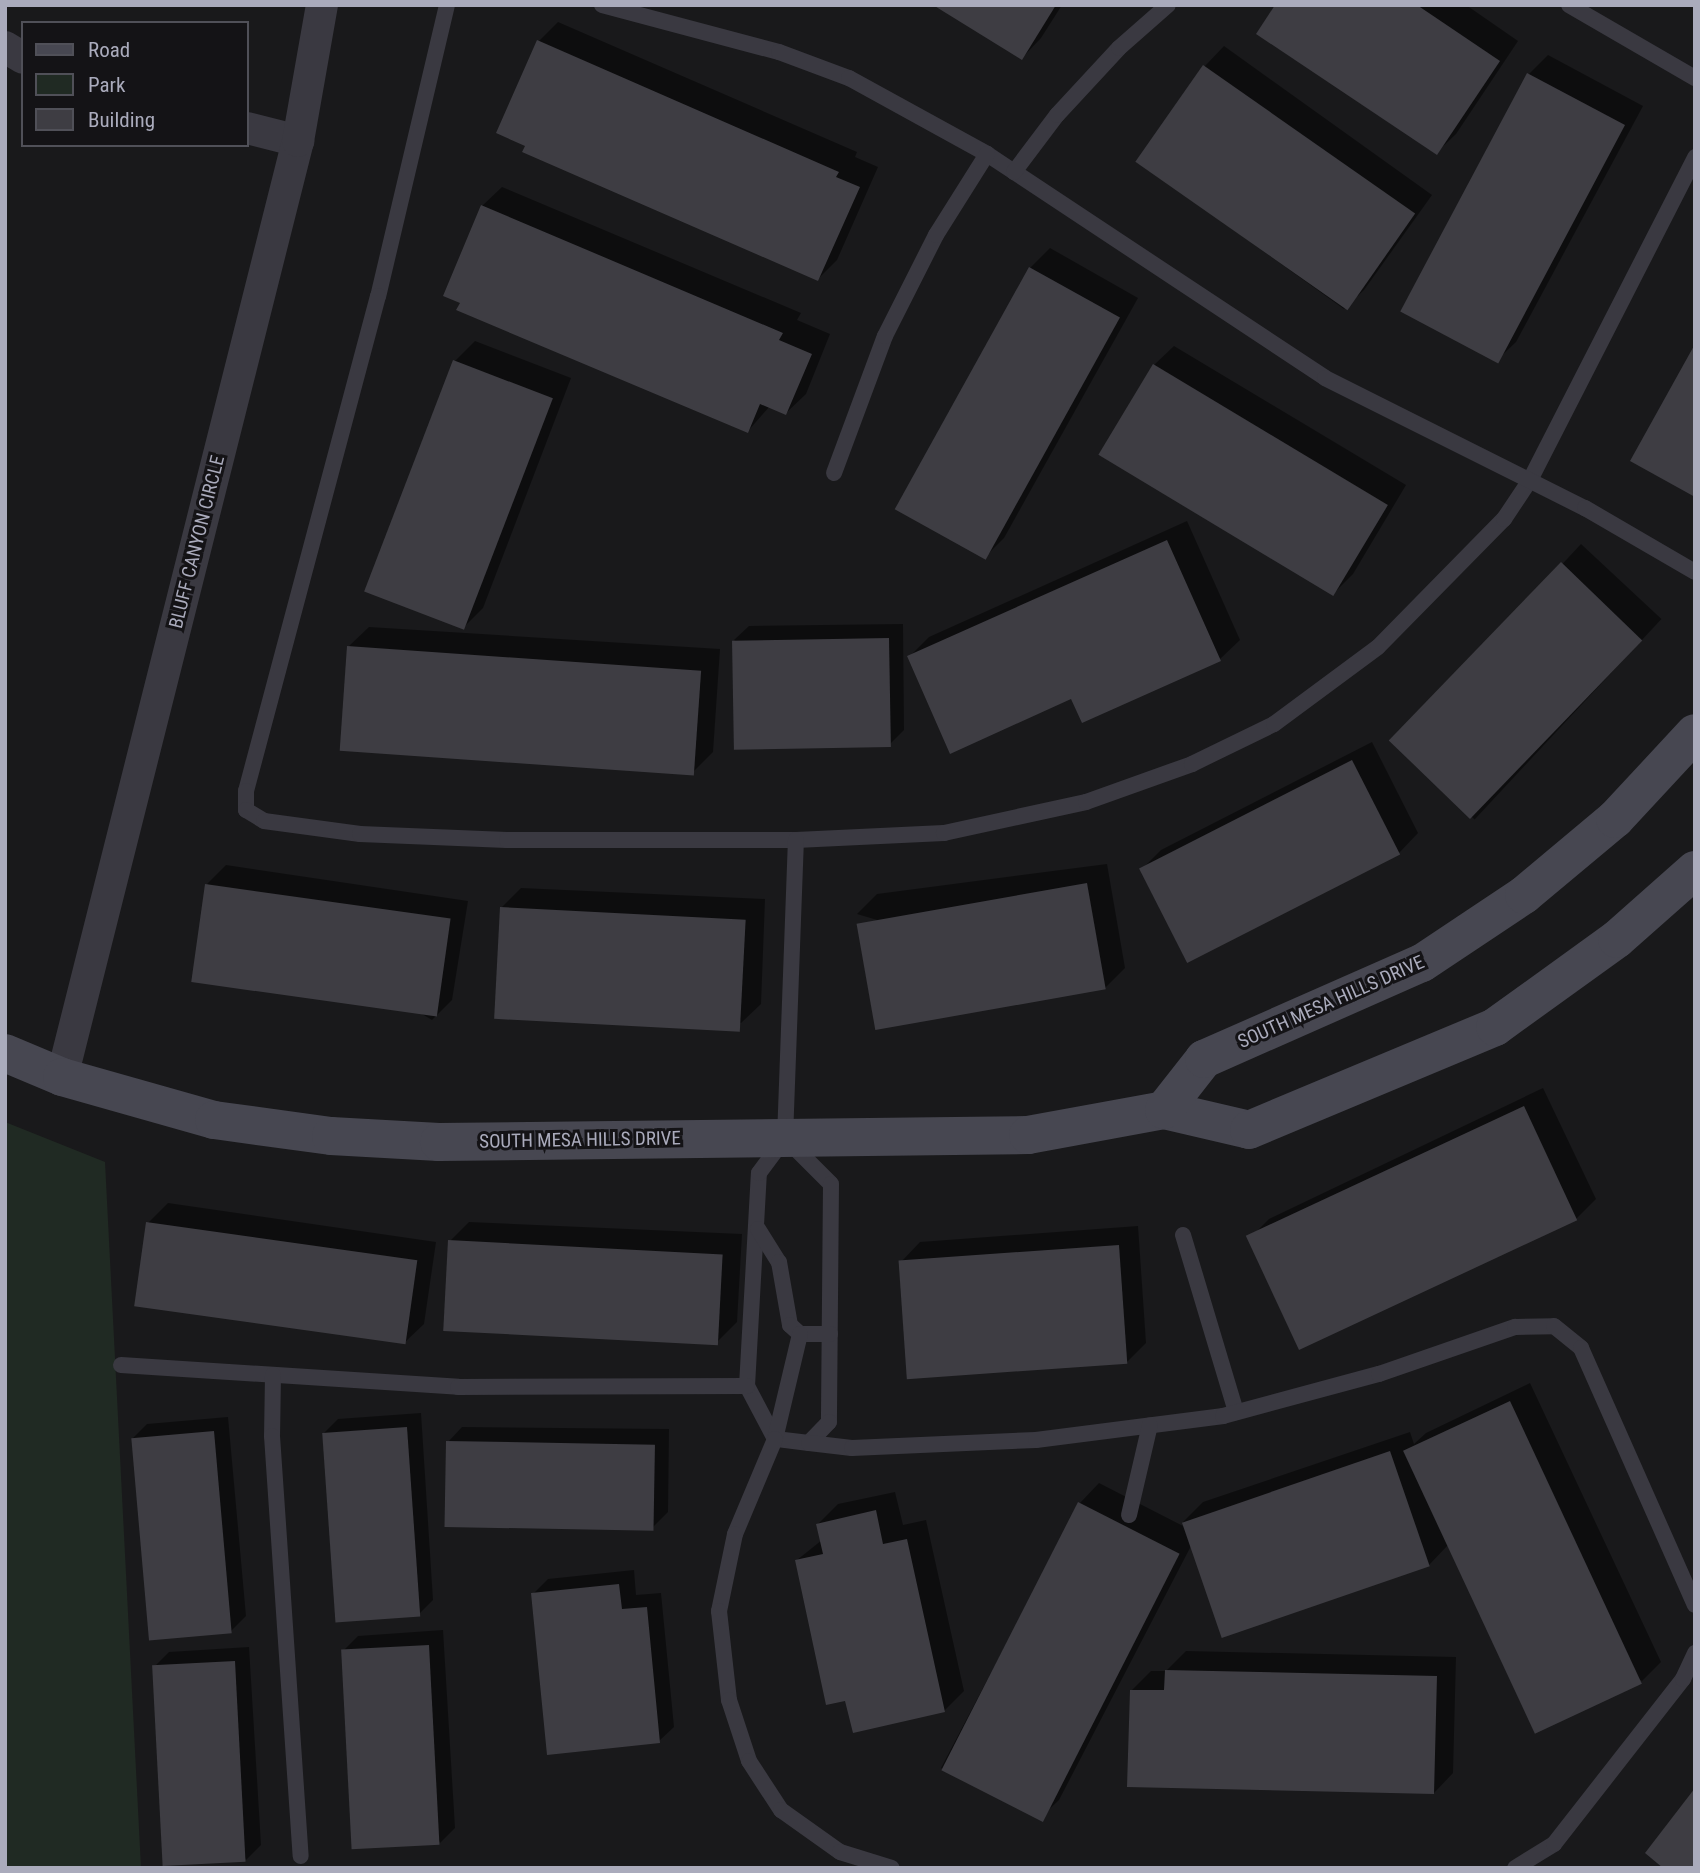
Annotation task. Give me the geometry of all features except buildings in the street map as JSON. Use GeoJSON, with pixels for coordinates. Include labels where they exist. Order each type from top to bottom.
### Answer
{"type":"FeatureCollection","features":[{"type":"Feature","properties":{"kind":"street","name":"BLUFF CANYON CIRCLE"},"geometry":{"type":"LineString","coordinates":[[62,1077],[298,141],[322,5]]}},
{"type":"Feature","properties":{"kind":"street"},"geometry":{"type":"LineString","coordinates":[[5,47],[21,57]]}},
{"type":"Feature","properties":{"kind":"street"},"geometry":{"type":"LineString","coordinates":[[248,128],[298,141]]}},
{"type":"Feature","properties":{"kind":"street","name":"SOUTH MESA HILLS DRIVE"},"geometry":{"type":"LineString","coordinates":[[1164,1110],[1205,1059],[1422,963],[1524,895],[1615,819],[1695,733]]}},
{"type":"Feature","properties":{"kind":"street","name":"SOUTH MESA HILLS DRIVE"},"geometry":{"type":"LineString","coordinates":[[5,1053],[62,1077],[214,1120],[331,1136],[439,1142],[1028,1135],[1164,1110],[1249,1130],[1495,1027],[1616,939],[1695,870]]}},
{"type":"Feature","properties":{"kind":"lane"},"geometry":{"type":"LineString","coordinates":[[447,5],[378,296],[246,791],[246,810],[264,821],[360,834],[796,840],[944,833],[1086,802],[1192,764],[1274,724],[1378,647],[1504,519],[1530,481],[1695,157]]}},
{"type":"Feature","properties":{"kind":"lane"},"geometry":{"type":"LineString","coordinates":[[602,5],[779,52],[849,78],[987,154],[1325,378],[1530,481],[1695,572]]}},
{"type":"Feature","properties":{"kind":"lane"},"geometry":{"type":"LineString","coordinates":[[1014,172],[1110,57],[1168,5]]}},
{"type":"Feature","properties":{"kind":"lane"},"geometry":{"type":"LineString","coordinates":[[1569,5],[1695,78]]}},
{"type":"Feature","properties":{"kind":"lane"},"geometry":{"type":"LineString","coordinates":[[834,473],[884,336],[936,236],[987,154]]}},
{"type":"Feature","properties":{"kind":"lane"},"geometry":{"type":"LineString","coordinates":[[775,1439],[747,1386],[758,1229],[759,1173],[785,1138],[796,840]]}},
{"type":"Feature","properties":{"kind":"lane"},"geometry":{"type":"LineString","coordinates":[[785,1138],[831,1184],[829,1422],[809,1443]]}},
{"type":"Feature","properties":{"kind":"lane"},"geometry":{"type":"LineString","coordinates":[[758,1229],[779,1262],[790,1325],[800,1334],[830,1334]]}},
{"type":"Feature","properties":{"kind":"lane"},"geometry":{"type":"LineString","coordinates":[[1183,1235],[1236,1412]]}},
{"type":"Feature","properties":{"kind":"lane"},"geometry":{"type":"LineString","coordinates":[[775,1439],[852,1448],[1036,1440],[1150,1425],[1236,1412],[1380,1374],[1515,1327],[1554,1326],[1581,1348],[1695,1605]]}},
{"type":"Feature","properties":{"kind":"lane"},"geometry":{"type":"LineString","coordinates":[[800,1334],[775,1439],[735,1534],[719,1611],[729,1700],[749,1761],[781,1810],[840,1852],[892,1868]]}},
{"type":"Feature","properties":{"kind":"lane"},"geometry":{"type":"LineString","coordinates":[[121,1365],[458,1387],[747,1386]]}},
{"type":"Feature","properties":{"kind":"lane"},"geometry":{"type":"LineString","coordinates":[[273,1375],[272,1436],[301,1856]]}},
{"type":"Feature","properties":{"kind":"lane"},"geometry":{"type":"LineString","coordinates":[[1129,1515],[1150,1425]]}},
{"type":"Feature","properties":{"kind":"lane"},"geometry":{"type":"LineString","coordinates":[[1515,1868],[1554,1843],[1683,1679],[1695,1653]]}},
{"type":"Feature","properties":{"kind":"green space"},"geometry":{"type":"Polygon","coordinates":[[[5,1122],[105,1162],[141,1868],[5,1868],[5,1122]]]}}]}
